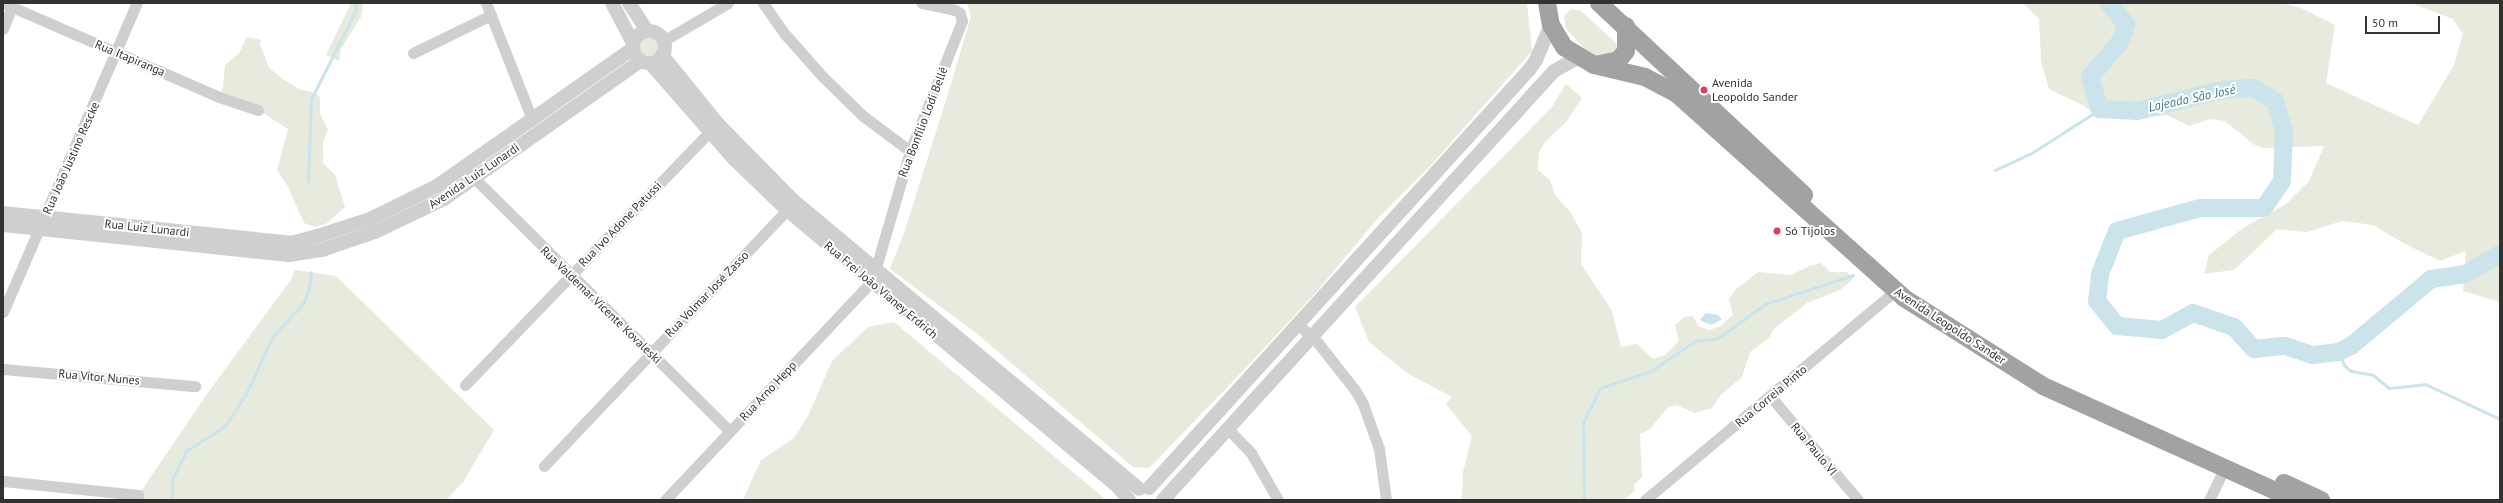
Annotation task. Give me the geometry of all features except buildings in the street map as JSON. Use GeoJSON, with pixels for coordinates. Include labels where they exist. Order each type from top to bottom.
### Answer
{"type":"FeatureCollection","features":[{"type":"Feature","properties":{"kind":"highway","name":"Avenida Leopoldo Sander"},"geometry":{"type":"LineString","coordinates":[[1547,3],[1551,25],[1564,47],[1587,61],[1645,77],[1677,94],[1895,291],[2043,386],[2295,500]]}},
{"type":"Feature","properties":{"kind":"highway"},"geometry":{"type":"LineString","coordinates":[[1551,25],[1562,3]]}},
{"type":"Feature","properties":{"kind":"highway","name":"Avenida Leopoldo Sander"},"geometry":{"type":"LineString","coordinates":[[1599,3],[1626,26],[1825,214],[1906,284],[2007,353],[2079,391],[2321,500]]}},
{"type":"Feature","properties":{"kind":"highway"},"geometry":{"type":"LineString","coordinates":[[1587,61],[1614,62],[1622,56],[1626,51],[1626,26]]}},
{"type":"Feature","properties":{"kind":"street","name":"Rua João Justino Rescke"},"geometry":{"type":"LineString","coordinates":[[3,312],[117,53],[137,3]]}},
{"type":"Feature","properties":{"kind":"street"},"geometry":{"type":"LineString","coordinates":[[486,3],[532,119]]}},
{"type":"Feature","properties":{"kind":"street"},"geometry":{"type":"LineString","coordinates":[[612,3],[633,46],[645,62],[662,55],[664,41],[657,33],[647,31],[638,35],[633,46]]}},
{"type":"Feature","properties":{"kind":"street"},"geometry":{"type":"LineString","coordinates":[[629,3],[647,31]]}},
{"type":"Feature","properties":{"kind":"street"},"geometry":{"type":"LineString","coordinates":[[664,41],[728,3]]}},
{"type":"Feature","properties":{"kind":"street"},"geometry":{"type":"LineString","coordinates":[[763,3],[784,33],[827,81],[863,116],[910,151]]}},
{"type":"Feature","properties":{"kind":"street","name":"Rua Bonfílio Lodi Bellé"},"geometry":{"type":"LineString","coordinates":[[874,275],[910,151],[962,21],[960,13],[955,10],[922,3]]}},
{"type":"Feature","properties":{"kind":"street","name":"Rua Itapiranga"},"geometry":{"type":"LineString","coordinates":[[8,5],[117,53],[258,110]]}},
{"type":"Feature","properties":{"kind":"street"},"geometry":{"type":"LineString","coordinates":[[3,29],[8,5]]}},
{"type":"Feature","properties":{"kind":"street"},"geometry":{"type":"LineString","coordinates":[[413,53],[491,15]]}},
{"type":"Feature","properties":{"kind":"street"},"geometry":{"type":"LineString","coordinates":[[1129,500],[1144,489],[1299,324],[1529,70],[1536,60],[1551,25]]}},
{"type":"Feature","properties":{"kind":"street","name":"Avenida Luiz Lunardi"},"geometry":{"type":"LineString","coordinates":[[290,249],[393,209],[437,186],[633,46]]}},
{"type":"Feature","properties":{"kind":"street","name":"Rua Frei João Vianey Erdrich"},"geometry":{"type":"LineString","coordinates":[[662,55],[718,124],[791,206]]}},
{"type":"Feature","properties":{"kind":"street"},"geometry":{"type":"LineString","coordinates":[[1162,500],[1554,71],[1587,61]]}},
{"type":"Feature","properties":{"kind":"street","name":"Avenida Luiz Lunardi"},"geometry":{"type":"LineString","coordinates":[[290,249],[322,250],[375,232],[421,211],[472,179],[645,62]]}},
{"type":"Feature","properties":{"kind":"street","name":"Rua Frei João Vianey Erdrich"},"geometry":{"type":"LineString","coordinates":[[645,62],[709,132],[791,206],[874,275],[1144,489],[1157,494],[1162,500]]}},
{"type":"Feature","properties":{"kind":"street","name":"Rua Ivo Adone Patussi"},"geometry":{"type":"LineString","coordinates":[[465,385],[709,132]]}},
{"type":"Feature","properties":{"kind":"street","name":"Rua Valdemar Vicente Kovaleski"},"geometry":{"type":"LineString","coordinates":[[465,167],[472,179],[730,431]]}},
{"type":"Feature","properties":{"kind":"street","name":"Rua Volmar José Zasso"},"geometry":{"type":"LineString","coordinates":[[544,466],[791,206]]}},
{"type":"Feature","properties":{"kind":"street","name":"Rua Luiz Lunardi"},"geometry":{"type":"LineString","coordinates":[[3,213],[42,223],[290,249]]}},
{"type":"Feature","properties":{"kind":"street","name":"Rua Luiz Lunardi"},"geometry":{"type":"LineString","coordinates":[[3,225],[42,223]]}},
{"type":"Feature","properties":{"kind":"street","name":"Rua Frei João Vianey Erdrich"},"geometry":{"type":"LineString","coordinates":[[874,275],[1118,488],[1129,500]]}},
{"type":"Feature","properties":{"kind":"street","name":"Rua Arno Hepp"},"geometry":{"type":"LineString","coordinates":[[665,500],[874,275]]}},
{"type":"Feature","properties":{"kind":"street","name":"Rua Correia Pinto"},"geometry":{"type":"LineString","coordinates":[[1645,500],[1771,397],[1895,291]]}},
{"type":"Feature","properties":{"kind":"street"},"geometry":{"type":"LineString","coordinates":[[1299,324],[1311,336],[1355,390],[1362,404],[1379,449],[1386,500]]}},
{"type":"Feature","properties":{"kind":"street","name":"Rua Vítor Nunes"},"geometry":{"type":"LineString","coordinates":[[3,369],[195,386]]}},
{"type":"Feature","properties":{"kind":"street","name":"Rua Paulo VI"},"geometry":{"type":"LineString","coordinates":[[1771,397],[1858,500]]}},
{"type":"Feature","properties":{"kind":"street"},"geometry":{"type":"LineString","coordinates":[[1227,428],[1251,453],[1278,500]]}},
{"type":"Feature","properties":{"kind":"street"},"geometry":{"type":"LineString","coordinates":[[2209,500],[2224,469]]}},
{"type":"Feature","properties":{"kind":"street"},"geometry":{"type":"LineString","coordinates":[[3,481],[138,495]]}},
{"type":"Feature","properties":{"kind":"shaded area"},"geometry":{"type":"Polygon","coordinates":[[[351,3],[363,3],[361,17],[341,49],[339,61],[326,55],[351,3]]]}},
{"type":"Feature","properties":{"kind":"shaded area"},"geometry":{"type":"Polygon","coordinates":[[[967,3],[1527,3],[1532,51],[1433,163],[1378,218],[1318,290],[1242,372],[1149,468],[1133,467],[976,333],[890,269],[905,230],[971,16],[967,3]]]}},
{"type":"Feature","properties":{"kind":"shaded area"},"geometry":{"type":"Polygon","coordinates":[[[2023,3],[2282,3],[2301,8],[2335,25],[2326,83],[2418,125],[2454,65],[2463,34],[2453,19],[2411,3],[2500,3],[2500,302],[2463,291],[2466,251],[2440,261],[2403,243],[2373,225],[2342,221],[2307,232],[2277,229],[2234,270],[2204,274],[2209,255],[2243,228],[2286,204],[2309,181],[2324,146],[2264,148],[2253,144],[2225,121],[2210,119],[2189,126],[2167,115],[2135,119],[2101,118],[2084,106],[2049,89],[2041,61],[2039,19],[2023,3]]]}},
{"type":"Feature","properties":{"kind":"shaded area"},"geometry":{"type":"Polygon","coordinates":[[[1571,9],[1581,11],[1615,42],[1618,47],[1616,51],[1595,56],[1588,52],[1566,29],[1564,16],[1571,9]]]}},
{"type":"Feature","properties":{"kind":"shaded area"},"geometry":{"type":"Polygon","coordinates":[[[247,37],[261,40],[260,44],[269,68],[299,89],[316,93],[320,97],[320,114],[328,130],[323,143],[323,163],[335,175],[345,207],[326,224],[315,227],[304,223],[288,187],[277,170],[288,129],[258,110],[219,97],[223,87],[225,65],[239,53],[247,37]]]}},
{"type":"Feature","properties":{"kind":"shaded area"},"geometry":{"type":"Polygon","coordinates":[[[649,38],[653,39],[657,43],[657,51],[653,55],[649,56],[645,55],[641,51],[640,47],[641,43],[645,39],[649,38]]]}},
{"type":"Feature","properties":{"kind":"shaded area"},"geometry":{"type":"Polygon","coordinates":[[[1566,84],[1582,98],[1566,122],[1545,142],[1539,152],[1538,170],[1550,180],[1555,195],[1571,213],[1582,233],[1581,264],[1612,311],[1621,347],[1637,344],[1653,359],[1665,355],[1679,341],[1675,325],[1684,317],[1693,316],[1698,326],[1709,330],[1719,327],[1733,315],[1729,299],[1735,290],[1758,272],[1791,275],[1809,266],[1821,263],[1830,272],[1847,272],[1853,279],[1840,290],[1807,303],[1774,329],[1769,338],[1750,352],[1742,377],[1721,395],[1712,408],[1694,413],[1677,405],[1668,407],[1650,429],[1640,434],[1642,477],[1634,485],[1635,491],[1624,500],[1462,500],[1463,472],[1472,436],[1446,404],[1452,397],[1407,373],[1369,342],[1355,307],[1551,108],[1566,84]]]}},
{"type":"Feature","properties":{"kind":"shaded area"},"geometry":{"type":"Polygon","coordinates":[[[295,270],[336,276],[494,430],[463,482],[446,500],[135,500],[207,394],[290,281],[295,270]]]}},
{"type":"Feature","properties":{"kind":"shaded area"},"geometry":{"type":"Polygon","coordinates":[[[894,322],[1105,500],[743,500],[761,460],[794,438],[808,416],[832,361],[868,327],[894,322]]]}},
{"type":"Feature","properties":{"kind":"water"},"geometry":{"type":"Polygon","coordinates":[[[1706,313],[1718,315],[1722,319],[1712,325],[1706,323],[1700,320],[1706,313]]]}},
{"type":"Feature","properties":{"kind":"waterway"},"geometry":{"type":"LineString","coordinates":[[308,181],[311,99],[356,9],[356,3]]}},
{"type":"Feature","properties":{"kind":"waterway","name":"Lajeado São José"},"geometry":{"type":"LineString","coordinates":[[2109,3],[2126,25],[2120,42],[2090,77],[2100,109],[2137,111],[2222,90],[2254,88],[2275,101],[2284,131],[2282,181],[2264,208],[2200,208],[2117,231],[2100,274],[2097,301],[2117,326],[2162,330],[2193,313],[2234,327],[2254,349],[2285,346],[2313,355],[2339,352],[2351,346],[2431,279],[2465,274],[2500,254]]}},
{"type":"Feature","properties":{"kind":"waterway"},"geometry":{"type":"LineString","coordinates":[[1995,170],[2030,154],[2100,109]]}},
{"type":"Feature","properties":{"kind":"waterway"},"geometry":{"type":"LineString","coordinates":[[172,500],[172,479],[186,451],[225,426],[247,392],[271,339],[304,302],[309,288],[311,272]]}},
{"type":"Feature","properties":{"kind":"waterway"},"geometry":{"type":"LineString","coordinates":[[1584,500],[1583,422],[1600,388],[1651,371],[1695,341],[1718,338],[1765,304],[1853,275]]}},
{"type":"Feature","properties":{"kind":"waterway"},"geometry":{"type":"LineString","coordinates":[[2339,352],[2344,365],[2351,371],[2373,375],[2389,388],[2425,384],[2500,419]]}},
{"type":"Feature","properties":{"kind":"place","name":"Avenida Leopoldo Sander"},"geometry":{"type":"Point","coordinates":[1704,90]}},
{"type":"Feature","properties":{"kind":"place","name":"Só Tijolos"},"geometry":{"type":"Point","coordinates":[1777,231]}}]}
